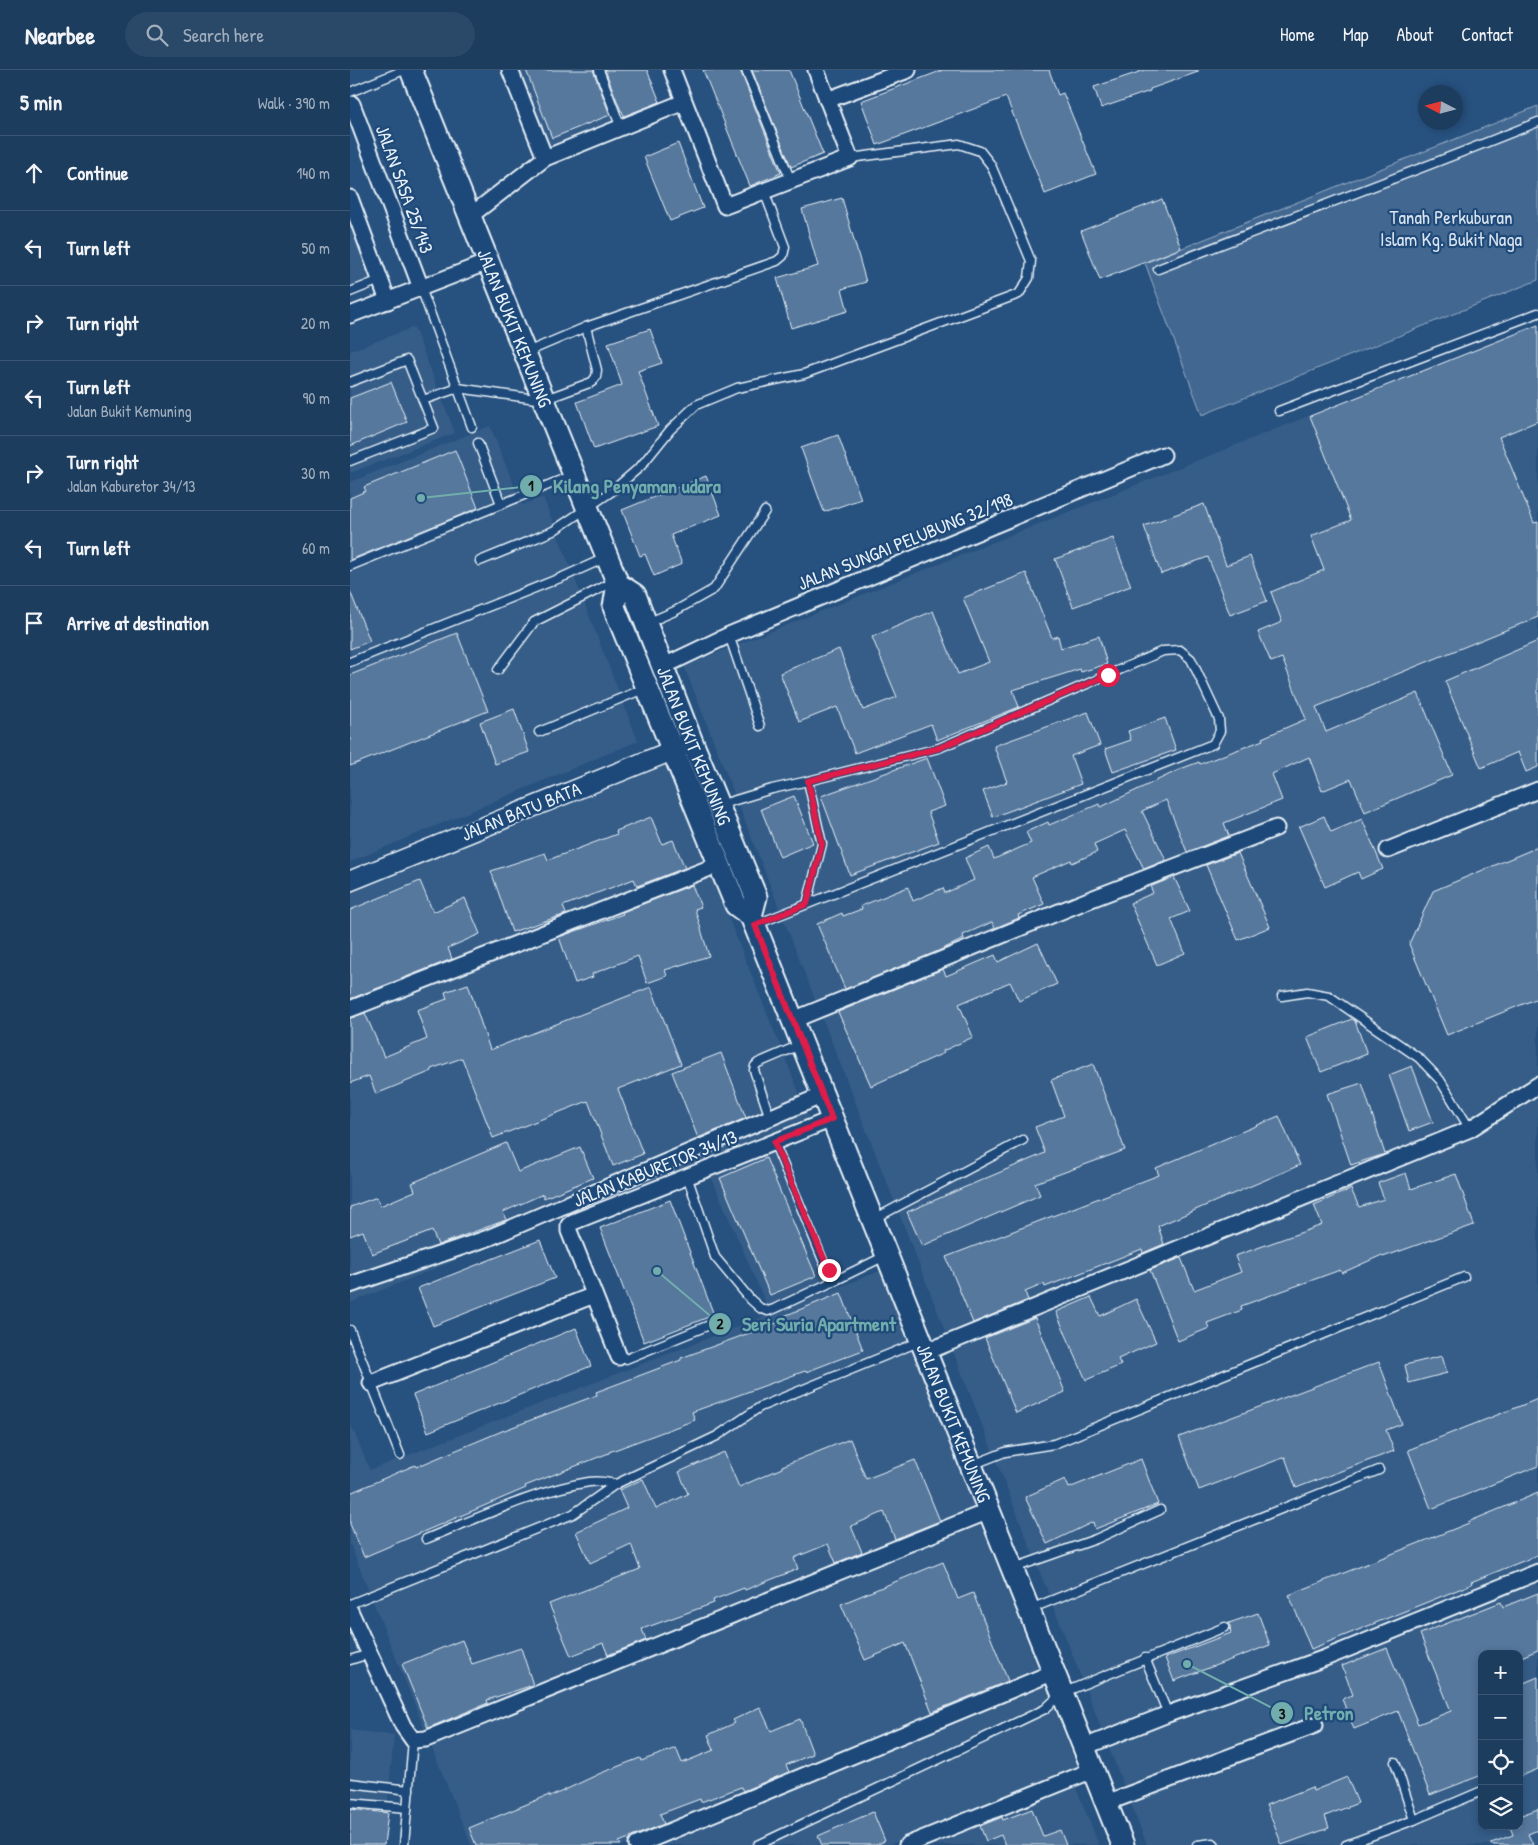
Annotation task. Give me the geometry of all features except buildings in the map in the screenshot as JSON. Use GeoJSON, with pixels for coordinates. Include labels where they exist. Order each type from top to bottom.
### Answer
{"type":"FeatureCollection","features":[{"type":"Feature","properties":{"kind":"main road","name":"JALAN BUKIT KEMUNING"},"geometry":{"type":"LineString","coordinates":[[413,71],[617,582],[614,607],[648,688],[719,805],[756,897],[753,920]]}},
{"type":"Feature","properties":{"kind":"main road","name":"JALAN BUKIT KEMUNING"},"geometry":{"type":"LineString","coordinates":[[617,582],[635,594],[664,666],[683,746],[720,864],[736,905],[753,920],[1123,1845]]}},
{"type":"Feature","properties":{"kind":"street"},"geometry":{"type":"LineString","coordinates":[[510,70],[545,158]]}},
{"type":"Feature","properties":{"kind":"street"},"geometry":{"type":"LineString","coordinates":[[672,70],[725,206],[850,158],[816,70]]}},
{"type":"Feature","properties":{"kind":"street"},"geometry":{"type":"LineString","coordinates":[[827,100],[908,70]]}},
{"type":"Feature","properties":{"kind":"street","name":"JALAN SASA 25/143"},"geometry":{"type":"LineString","coordinates":[[351,98],[421,288]]}},
{"type":"Feature","properties":{"kind":"street"},"geometry":{"type":"LineString","coordinates":[[470,216],[545,158],[684,102]]}},
{"type":"Feature","properties":{"kind":"street"},"geometry":{"type":"LineString","coordinates":[[350,198],[388,301]]}},
{"type":"Feature","properties":{"kind":"street"},"geometry":{"type":"LineString","coordinates":[[350,315],[488,262]]}},
{"type":"Feature","properties":{"kind":"street","name":"JALAN SUNGAI PELUBUNG 32/198"},"geometry":{"type":"LineString","coordinates":[[664,666],[729,635],[1163,455]]}},
{"type":"Feature","properties":{"kind":"street","name":"JALAN BATU BATA"},"geometry":{"type":"LineString","coordinates":[[350,881],[683,746]]}},
{"type":"Feature","properties":{"kind":"street"},"geometry":{"type":"LineString","coordinates":[[1388,850],[1538,790]]}},
{"type":"Feature","properties":{"kind":"street"},"geometry":{"type":"LineString","coordinates":[[793,1020],[1086,901],[1276,828]]}},
{"type":"Feature","properties":{"kind":"street"},"geometry":{"type":"LineString","coordinates":[[350,1009],[720,864]]}},
{"type":"Feature","properties":{"kind":"street"},"geometry":{"type":"LineString","coordinates":[[923,1346],[1470,1129],[1538,1085]]}},
{"type":"Feature","properties":{"kind":"street"},"geometry":{"type":"LineString","coordinates":[[350,1285],[488,1238],[823,1096]]}},
{"type":"Feature","properties":{"kind":"street","name":"JALAN KABURETOR 34/13"},"geometry":{"type":"LineString","coordinates":[[619,1357],[569,1231],[569,1225],[832,1119]]}},
{"type":"Feature","properties":{"kind":"street"},"geometry":{"type":"LineString","coordinates":[[371,1383],[594,1295]]}},
{"type":"Feature","properties":{"kind":"street"},"geometry":{"type":"LineString","coordinates":[[350,1611],[403,1726],[413,1740],[426,1739],[989,1511]]}},
{"type":"Feature","properties":{"kind":"street"},"geometry":{"type":"LineString","coordinates":[[1084,1747],[1168,1714],[1325,1658],[1538,1572]]}},
{"type":"Feature","properties":{"kind":"street"},"geometry":{"type":"LineString","coordinates":[[637,1845],[1054,1672]]}},
{"type":"Feature","properties":{"kind":"street"},"geometry":{"type":"LineString","coordinates":[[1106,1803],[1315,1725]]}},
{"type":"Feature","properties":{"kind":"street"},"geometry":{"type":"LineString","coordinates":[[908,1845],[1093,1770]]}},
{"type":"Feature","properties":{"kind":"lane"},"geometry":{"type":"LineString","coordinates":[[599,70],[621,128]]}},
{"type":"Feature","properties":{"kind":"lane"},"geometry":{"type":"LineString","coordinates":[[746,70],[791,181]]}},
{"type":"Feature","properties":{"kind":"lane"},"geometry":{"type":"LineString","coordinates":[[351,98],[413,71]]}},
{"type":"Feature","properties":{"kind":"lane"},"geometry":{"type":"LineString","coordinates":[[1158,269],[1333,200],[1390,181],[1538,122]]}},
{"type":"Feature","properties":{"kind":"lane"},"geometry":{"type":"LineString","coordinates":[[480,561],[553,532],[611,492],[641,466],[670,430],[696,405],[737,388],[804,374],[1020,294],[1029,278],[1031,261],[991,165],[980,151],[959,144],[850,158]]}},
{"type":"Feature","properties":{"kind":"lane"},"geometry":{"type":"LineString","coordinates":[[525,353],[586,327],[777,261],[784,256],[785,247],[764,191]]}},
{"type":"Feature","properties":{"kind":"lane"},"geometry":{"type":"LineString","coordinates":[[350,292],[380,280]]}},
{"type":"Feature","properties":{"kind":"lane"},"geometry":{"type":"LineString","coordinates":[[421,288],[472,427]]}},
{"type":"Feature","properties":{"kind":"lane"},"geometry":{"type":"LineString","coordinates":[[1279,411],[1538,313]]}},
{"type":"Feature","properties":{"kind":"lane"},"geometry":{"type":"LineString","coordinates":[[423,400],[458,388],[544,400],[592,382],[596,377],[597,370],[586,327]]}},
{"type":"Feature","properties":{"kind":"lane"},"geometry":{"type":"LineString","coordinates":[[350,382],[407,360],[434,428],[350,461]]}},
{"type":"Feature","properties":{"kind":"lane"},"geometry":{"type":"LineString","coordinates":[[478,442],[501,504]]}},
{"type":"Feature","properties":{"kind":"lane"},"geometry":{"type":"LineString","coordinates":[[350,566],[573,475]]}},
{"type":"Feature","properties":{"kind":"lane"},"geometry":{"type":"LineString","coordinates":[[646,623],[675,611],[714,589],[765,511]]}},
{"type":"Feature","properties":{"kind":"lane"},"geometry":{"type":"LineString","coordinates":[[350,662],[607,558]]}},
{"type":"Feature","properties":{"kind":"lane"},"geometry":{"type":"LineString","coordinates":[[498,670],[534,622],[617,582]]}},
{"type":"Feature","properties":{"kind":"lane"},"geometry":{"type":"LineString","coordinates":[[729,635],[760,726]]}},
{"type":"Feature","properties":{"kind":"lane"},"geometry":{"type":"LineString","coordinates":[[719,805],[772,789],[939,748],[1163,651],[1180,650],[1191,659],[1219,719],[1220,731],[1213,744],[807,904],[753,920]]}},
{"type":"Feature","properties":{"kind":"lane"},"geometry":{"type":"LineString","coordinates":[[540,732],[648,688]]}},
{"type":"Feature","properties":{"kind":"lane"},"geometry":{"type":"LineString","coordinates":[[807,904],[822,844],[808,781]]}},
{"type":"Feature","properties":{"kind":"lane"},"geometry":{"type":"LineString","coordinates":[[1282,996],[1307,992],[1329,996],[1419,1058],[1440,1080],[1470,1129]]}},
{"type":"Feature","properties":{"kind":"lane"},"geometry":{"type":"LineString","coordinates":[[770,1118],[754,1070],[755,1066],[802,1044]]}},
{"type":"Feature","properties":{"kind":"lane"},"geometry":{"type":"LineString","coordinates":[[872,1220],[1023,1140]]}},
{"type":"Feature","properties":{"kind":"lane"},"geometry":{"type":"LineString","coordinates":[[774,1142],[832,1282]]}},
{"type":"Feature","properties":{"kind":"lane"},"geometry":{"type":"LineString","coordinates":[[687,1176],[715,1257],[750,1299],[760,1308],[768,1311],[774,1309],[887,1255]]}},
{"type":"Feature","properties":{"kind":"lane"},"geometry":{"type":"LineString","coordinates":[[971,1466],[1005,1452],[1054,1444],[1464,1277]]}},
{"type":"Feature","properties":{"kind":"lane"},"geometry":{"type":"LineString","coordinates":[[619,1357],[626,1359],[707,1326]]}},
{"type":"Feature","properties":{"kind":"lane"},"geometry":{"type":"LineString","coordinates":[[350,1330],[400,1455]]}},
{"type":"Feature","properties":{"kind":"lane"},"geometry":{"type":"LineString","coordinates":[[350,1604],[573,1514],[616,1484],[717,1436],[760,1407],[923,1346]]}},
{"type":"Feature","properties":{"kind":"lane"},"geometry":{"type":"LineString","coordinates":[[1029,1610],[1379,1470]]}},
{"type":"Feature","properties":{"kind":"lane"},"geometry":{"type":"LineString","coordinates":[[426,1539],[546,1493],[589,1482],[602,1481],[616,1484]]}},
{"type":"Feature","properties":{"kind":"lane"},"geometry":{"type":"LineString","coordinates":[[1012,1568],[1096,1539],[1160,1510]]}},
{"type":"Feature","properties":{"kind":"lane"},"geometry":{"type":"LineString","coordinates":[[758,1845],[1045,1709],[1062,1693],[1225,1627]]}},
{"type":"Feature","properties":{"kind":"lane"},"geometry":{"type":"LineString","coordinates":[[350,1660],[369,1654]]}},
{"type":"Feature","properties":{"kind":"lane"},"geometry":{"type":"LineString","coordinates":[[1145,1658],[1168,1714]]}},
{"type":"Feature","properties":{"kind":"lane"},"geometry":{"type":"LineString","coordinates":[[404,1845],[413,1740]]}},
{"type":"Feature","properties":{"kind":"lane"},"geometry":{"type":"LineString","coordinates":[[1395,1762],[1414,1820]]}},
{"type":"Feature","properties":{"kind":"lane"},"geometry":{"type":"LineString","coordinates":[[350,1783],[409,1790]]}},
{"type":"Feature","properties":{"kind":"lane"},"geometry":{"type":"LineString","coordinates":[[1346,1845],[1414,1820],[1478,1792]]}},
{"type":"Feature","properties":{"kind":"lane"},"geometry":{"type":"LineString","coordinates":[[350,1803],[407,1808]]}},
{"type":"Feature","properties":{"kind":"lane"},"geometry":{"type":"LineString","coordinates":[[1196,1845],[1213,1843],[1215,1845]]}},
{"type":"Feature","properties":{"kind":"shaded area"},"geometry":{"type":"Polygon","coordinates":[[[516,70],[594,70],[615,124],[547,149],[516,70]]]}},
{"type":"Feature","properties":{"kind":"shaded area"},"geometry":{"type":"Polygon","coordinates":[[[350,215],[374,279],[350,288],[350,215]]]}},
{"type":"Feature","properties":{"kind":"shaded area"},"geometry":{"type":"Polygon","coordinates":[[[1538,324],[1538,1845],[1147,1845],[684,666],[1538,324]]]}},
{"type":"Feature","properties":{"kind":"shaded area"},"geometry":{"type":"Polygon","coordinates":[[[414,327],[455,433],[350,473],[350,351],[414,327]]]}},
{"type":"Feature","properties":{"kind":"shaded area"},"geometry":{"type":"Polygon","coordinates":[[[490,426],[522,505],[543,497],[638,741],[350,862],[350,482],[490,426]]]}},
{"type":"Feature","properties":{"kind":"shaded area"},"geometry":{"type":"Polygon","coordinates":[[[666,763],[809,1117],[350,1303],[350,891],[666,763]]]}},
{"type":"Feature","properties":{"kind":"shaded area"},"geometry":{"type":"Polygon","coordinates":[[[772,1149],[828,1280],[767,1306],[709,1172],[772,1149]]]}},
{"type":"Feature","properties":{"kind":"shaded area"},"geometry":{"type":"Polygon","coordinates":[[[880,1271],[1078,1769],[889,1845],[471,1845],[350,1544],[350,1422],[370,1470],[880,1271]]]}},
{"type":"Feature","properties":{"kind":"shaded area"},"geometry":{"type":"Polygon","coordinates":[[[350,1730],[394,1735],[384,1845],[350,1845],[350,1730]]]}},
{"type":"Feature","properties":{"kind":"shaded area"},"geometry":{"type":"Polygon","coordinates":[[[1074,1783],[1099,1845],[925,1845],[1074,1783]]]}},
{"type":"Feature","properties":{"kind":"green space","name":"Tanah Perkuburan Islam Kg. Bukit Naga"},"geometry":{"type":"Polygon","coordinates":[[[1538,106],[1538,280],[1202,415],[1145,263],[1538,106]]]}},
{"type":"Feature","properties":{"kind":"place","name":"Kilang Penyaman udara"},"geometry":{"type":"Point","coordinates":[421,498]}},
{"type":"Feature","properties":{"kind":"place","name":"Seri Suria Apartment"},"geometry":{"type":"Point","coordinates":[657,1271]}},
{"type":"Feature","properties":{"kind":"place","name":"Petron"},"geometry":{"type":"Point","coordinates":[1187,1664]}},
{"type":"Feature","properties":{"kind":"route"},"geometry":{"type":"LineString","coordinates":[[829,1270],[774,1142],[832,1119],[755,925],[807,904],[822,844],[808,781],[939,748],[1108,675]]}}]}
